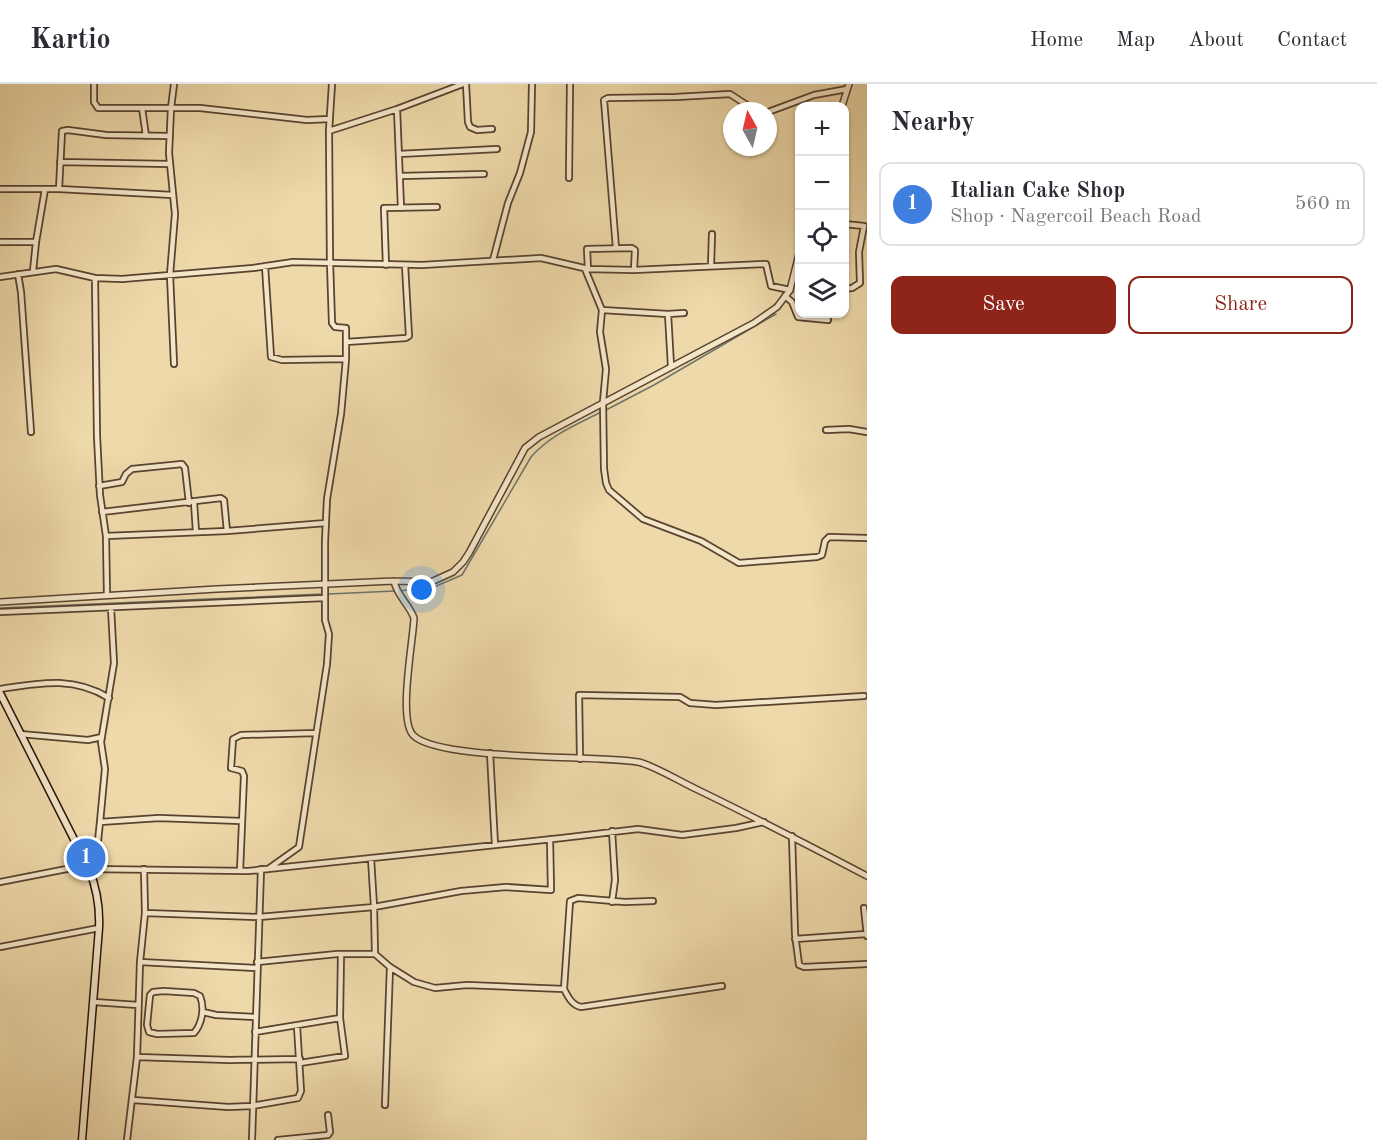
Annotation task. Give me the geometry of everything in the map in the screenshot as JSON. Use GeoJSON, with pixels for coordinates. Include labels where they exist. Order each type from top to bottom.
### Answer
{"type":"FeatureCollection","features":[{"type":"Feature","properties":{"kind":"main road"},"geometry":{"type":"LineString","coordinates":[[0,691],[20,734],[91,867],[96,887],[100,912],[82,1140]]}},
{"type":"Feature","properties":{"kind":"street"},"geometry":{"type":"LineString","coordinates":[[94,84],[94,102],[98,108],[222,110],[307,120],[330,119]]}},
{"type":"Feature","properties":{"kind":"street"},"geometry":{"type":"LineString","coordinates":[[174,84],[169,164],[175,224],[170,275],[174,364]]}},
{"type":"Feature","properties":{"kind":"street"},"geometry":{"type":"LineString","coordinates":[[268,868],[299,847],[327,664],[329,634],[325,620],[324,587],[327,499],[341,414],[346,359],[346,327],[333,325],[329,131],[332,84]]}},
{"type":"Feature","properties":{"kind":"street"},"geometry":{"type":"LineString","coordinates":[[441,84],[442,92]]}},
{"type":"Feature","properties":{"kind":"street"},"geometry":{"type":"LineString","coordinates":[[329,131],[464,84],[470,127],[477,130],[492,129]]}},
{"type":"Feature","properties":{"kind":"street"},"geometry":{"type":"LineString","coordinates":[[493,260],[508,202],[520,174],[531,132],[532,84]]}},
{"type":"Feature","properties":{"kind":"street"},"geometry":{"type":"LineString","coordinates":[[569,178],[570,84]]}},
{"type":"Feature","properties":{"kind":"street"},"geometry":{"type":"LineString","coordinates":[[843,102],[848,87]]}},
{"type":"Feature","properties":{"kind":"street"},"geometry":{"type":"LineString","coordinates":[[777,109],[814,95],[848,87]]}},
{"type":"Feature","properties":{"kind":"street"},"geometry":{"type":"LineString","coordinates":[[616,248],[603,104],[605,99],[730,94],[742,102]]}},
{"type":"Feature","properties":{"kind":"street"},"geometry":{"type":"LineString","coordinates":[[142,108],[146,135]]}},
{"type":"Feature","properties":{"kind":"street"},"geometry":{"type":"LineString","coordinates":[[397,109],[401,208]]}},
{"type":"Feature","properties":{"kind":"street"},"geometry":{"type":"LineString","coordinates":[[59,189],[61,132],[64,130],[106,135],[170,136]]}},
{"type":"Feature","properties":{"kind":"street"},"geometry":{"type":"LineString","coordinates":[[399,154],[497,149]]}},
{"type":"Feature","properties":{"kind":"street"},"geometry":{"type":"LineString","coordinates":[[60,162],[169,164]]}},
{"type":"Feature","properties":{"kind":"street"},"geometry":{"type":"LineString","coordinates":[[400,176],[484,174]]}},
{"type":"Feature","properties":{"kind":"street"},"geometry":{"type":"LineString","coordinates":[[0,189],[59,189],[173,195]]}},
{"type":"Feature","properties":{"kind":"street"},"geometry":{"type":"LineString","coordinates":[[33,271],[45,189]]}},
{"type":"Feature","properties":{"kind":"street"},"geometry":{"type":"LineString","coordinates":[[386,265],[384,208],[436,207]]}},
{"type":"Feature","properties":{"kind":"street"},"geometry":{"type":"LineString","coordinates":[[849,224],[865,226],[860,252],[860,283],[849,288]]}},
{"type":"Feature","properties":{"kind":"street"},"geometry":{"type":"LineString","coordinates":[[711,266],[712,234]]}},
{"type":"Feature","properties":{"kind":"street"},"geometry":{"type":"LineString","coordinates":[[0,242],[36,242]]}},
{"type":"Feature","properties":{"kind":"street"},"geometry":{"type":"LineString","coordinates":[[634,270],[634,249],[587,249],[586,269],[602,310],[600,332],[606,369],[603,402],[606,486],[611,492],[643,519],[700,541],[744,564],[819,557],[829,537],[867,538]]}},
{"type":"Feature","properties":{"kind":"street"},"geometry":{"type":"LineString","coordinates":[[0,277],[56,269],[94,278],[122,279],[293,262],[405,265],[542,258],[586,269],[634,270],[766,264],[771,286],[790,290]]}},
{"type":"Feature","properties":{"kind":"street"},"geometry":{"type":"LineString","coordinates":[[0,602],[107,595],[324,587],[395,587],[431,582],[453,572],[463,562],[525,448],[539,437],[754,322],[777,307],[790,290],[796,264]]}},
{"type":"Feature","properties":{"kind":"street"},"geometry":{"type":"LineString","coordinates":[[346,342],[409,336],[405,265]]}},
{"type":"Feature","properties":{"kind":"street"},"geometry":{"type":"LineString","coordinates":[[265,266],[271,357],[282,360],[346,359]]}},
{"type":"Feature","properties":{"kind":"street"},"geometry":{"type":"LineString","coordinates":[[18,274],[31,432]]}},
{"type":"Feature","properties":{"kind":"street"},"geometry":{"type":"LineString","coordinates":[[94,278],[96,436],[99,486],[106,536],[107,595]]}},
{"type":"Feature","properties":{"kind":"street"},"geometry":{"type":"LineString","coordinates":[[785,296],[794,301],[800,318],[828,320]]}},
{"type":"Feature","properties":{"kind":"street"},"geometry":{"type":"LineString","coordinates":[[602,310],[684,313]]}},
{"type":"Feature","properties":{"kind":"street"},"geometry":{"type":"LineString","coordinates":[[668,314],[671,366]]}},
{"type":"Feature","properties":{"kind":"street"},"geometry":{"type":"LineString","coordinates":[[826,430],[849,429],[867,432]]}},
{"type":"Feature","properties":{"kind":"street"},"geometry":{"type":"LineString","coordinates":[[99,486],[119,484],[132,469],[182,464],[185,468],[196,532]]}},
{"type":"Feature","properties":{"kind":"street"},"geometry":{"type":"LineString","coordinates":[[102,512],[223,498],[227,531]]}},
{"type":"Feature","properties":{"kind":"street"},"geometry":{"type":"LineString","coordinates":[[106,536],[227,531],[326,523]]}},
{"type":"Feature","properties":{"kind":"street"},"geometry":{"type":"LineString","coordinates":[[395,587],[410,607],[414,618],[406,694],[409,729],[423,742],[442,747],[490,753],[640,762],[792,836],[867,876]]}},
{"type":"Feature","properties":{"kind":"street"},"geometry":{"type":"LineString","coordinates":[[0,612],[324,597]]}},
{"type":"Feature","properties":{"kind":"street"},"geometry":{"type":"LineString","coordinates":[[91,867],[100,822],[105,769],[102,736],[114,663],[111,608]]}},
{"type":"Feature","properties":{"kind":"street"},"geometry":{"type":"LineString","coordinates":[[0,691],[36,683],[65,683],[87,686],[109,698]]}},
{"type":"Feature","properties":{"kind":"street"},"geometry":{"type":"LineString","coordinates":[[580,759],[579,695],[680,697],[690,703],[716,705],[864,696]]}},
{"type":"Feature","properties":{"kind":"street"},"geometry":{"type":"LineString","coordinates":[[240,870],[244,776],[242,771],[231,768],[233,739],[241,735],[316,733]]}},
{"type":"Feature","properties":{"kind":"street"},"geometry":{"type":"LineString","coordinates":[[20,734],[88,740],[102,736]]}},
{"type":"Feature","properties":{"kind":"street"},"geometry":{"type":"LineString","coordinates":[[490,753],[495,845]]}},
{"type":"Feature","properties":{"kind":"street"},"geometry":{"type":"LineString","coordinates":[[100,822],[159,818],[241,821]]}},
{"type":"Feature","properties":{"kind":"street"},"geometry":{"type":"LineString","coordinates":[[0,882],[91,867],[261,869],[612,831],[647,829],[682,835],[764,822]]}},
{"type":"Feature","properties":{"kind":"street"},"geometry":{"type":"LineString","coordinates":[[612,831],[615,880],[612,902]]}},
{"type":"Feature","properties":{"kind":"street"},"geometry":{"type":"LineString","coordinates":[[792,836],[795,939],[799,963],[802,966],[867,964]]}},
{"type":"Feature","properties":{"kind":"street"},"geometry":{"type":"LineString","coordinates":[[145,913],[259,917],[374,907],[461,891],[506,887],[551,890],[550,839]]}},
{"type":"Feature","properties":{"kind":"street"},"geometry":{"type":"LineString","coordinates":[[371,858],[375,954]]}},
{"type":"Feature","properties":{"kind":"street"},"geometry":{"type":"LineString","coordinates":[[128,1140],[145,913],[144,869]]}},
{"type":"Feature","properties":{"kind":"street"},"geometry":{"type":"LineString","coordinates":[[252,1140],[261,869]]}},
{"type":"Feature","properties":{"kind":"street"},"geometry":{"type":"LineString","coordinates":[[653,901],[612,902],[578,898],[570,901],[564,989],[574,1005],[581,1006],[722,986]]}},
{"type":"Feature","properties":{"kind":"street"},"geometry":{"type":"LineString","coordinates":[[795,939],[867,935],[864,908]]}},
{"type":"Feature","properties":{"kind":"street"},"geometry":{"type":"LineString","coordinates":[[0,947],[99,928]]}},
{"type":"Feature","properties":{"kind":"street"},"geometry":{"type":"LineString","coordinates":[[141,962],[257,965],[341,954],[375,954],[390,967],[414,981],[435,988],[467,985],[564,989]]}},
{"type":"Feature","properties":{"kind":"street"},"geometry":{"type":"LineString","coordinates":[[136,1057],[300,1061],[345,1056],[340,1018],[341,954]]}},
{"type":"Feature","properties":{"kind":"street"},"geometry":{"type":"LineString","coordinates":[[385,1105],[390,967]]}},
{"type":"Feature","properties":{"kind":"street"},"geometry":{"type":"LineString","coordinates":[[157,991],[194,993],[200,996],[203,1012],[199,1027],[194,1033],[152,1033],[147,1029],[150,995],[157,991]]}},
{"type":"Feature","properties":{"kind":"street"},"geometry":{"type":"LineString","coordinates":[[94,1002],[149,1000]]}},
{"type":"Feature","properties":{"kind":"street"},"geometry":{"type":"LineString","coordinates":[[203,1012],[255,1017]]}},
{"type":"Feature","properties":{"kind":"street"},"geometry":{"type":"LineString","coordinates":[[255,1032],[340,1018]]}},
{"type":"Feature","properties":{"kind":"street"},"geometry":{"type":"LineString","coordinates":[[132,1100],[228,1107],[252,1106],[299,1097],[301,1091],[297,1026]]}},
{"type":"Feature","properties":{"kind":"street"},"geometry":{"type":"LineString","coordinates":[[278,1140],[328,1135],[330,1132],[328,1115]]}},
{"type":"Feature","properties":{"kind":"waterway"},"geometry":{"type":"LineString","coordinates":[[606,410],[654,385],[776,314]]}},
{"type":"Feature","properties":{"kind":"waterway"},"geometry":{"type":"LineString","coordinates":[[399,591],[434,587],[462,575],[531,457],[555,437],[601,412]]}},
{"type":"Feature","properties":{"kind":"waterway"},"geometry":{"type":"LineString","coordinates":[[328,594],[395,591]]}},
{"type":"Feature","properties":{"kind":"waterway"},"geometry":{"type":"LineString","coordinates":[[0,608],[323,594]]}},
{"type":"Feature","properties":{"kind":"place","name":"Italian Cake Shop"},"geometry":{"type":"Point","coordinates":[86,858]}}]}
